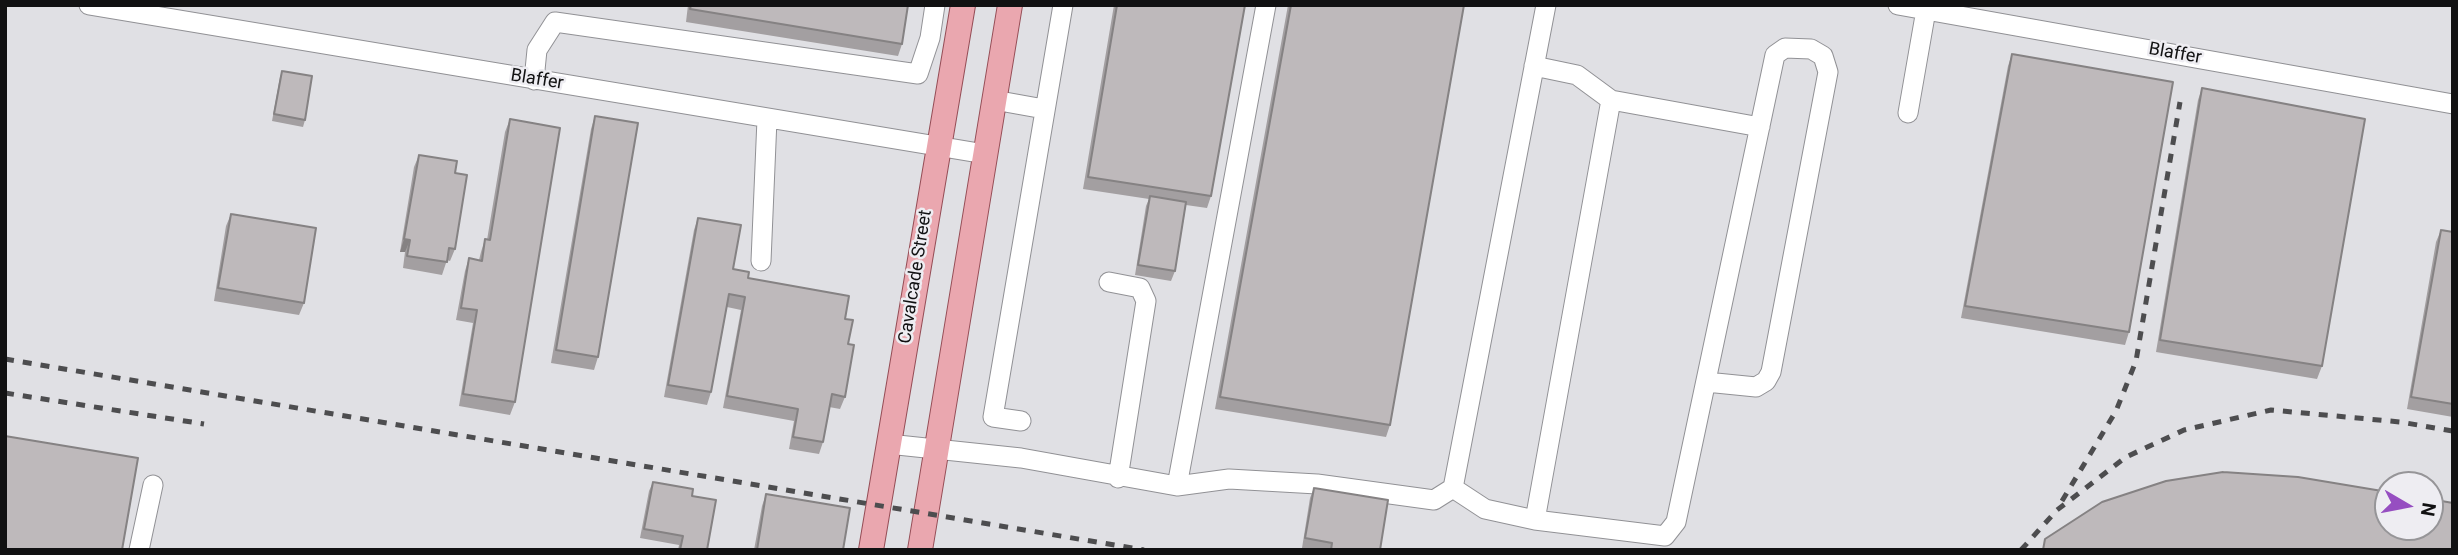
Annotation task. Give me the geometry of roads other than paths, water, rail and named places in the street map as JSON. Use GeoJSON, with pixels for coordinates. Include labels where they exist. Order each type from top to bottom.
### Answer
{"type":"FeatureCollection","features":[{"type":"Feature","properties":{"kind":"main road","name":"Cavalcade Street"},"geometry":{"type":"LineString","coordinates":[[871,550],[963,5]]}},
{"type":"Feature","properties":{"kind":"main road"},"geometry":{"type":"LineString","coordinates":[[920,550],[1010,5]]}},
{"type":"Feature","properties":{"kind":"street","name":"Blaffer"},"geometry":{"type":"LineString","coordinates":[[89,5],[195,14],[534,80],[985,154]]}},
{"type":"Feature","properties":{"kind":"street"},"geometry":{"type":"LineString","coordinates":[[918,74],[930,38],[935,5]]}},
{"type":"Feature","properties":{"kind":"street"},"geometry":{"type":"LineString","coordinates":[[1021,421],[993,417],[1063,5]]}},
{"type":"Feature","properties":{"kind":"street"},"geometry":{"type":"LineString","coordinates":[[1177,486],[1266,5]]}},
{"type":"Feature","properties":{"kind":"street"},"geometry":{"type":"LineString","coordinates":[[888,444],[1021,458],[1118,478],[1177,486],[1229,479],[1317,484],[1434,500],[1453,488],[1546,5]]}},
{"type":"Feature","properties":{"kind":"street","name":"Blaffer"},"geometry":{"type":"LineString","coordinates":[[1898,5],[2453,104]]}},
{"type":"Feature","properties":{"kind":"street"},"geometry":{"type":"LineString","coordinates":[[1908,113],[1926,10]]}},
{"type":"Feature","properties":{"kind":"street"},"geometry":{"type":"LineString","coordinates":[[534,80],[537,50],[555,22],[918,74],[951,72]]}},
{"type":"Feature","properties":{"kind":"street"},"geometry":{"type":"LineString","coordinates":[[1453,488],[1485,509],[1535,520],[1665,536],[1676,522],[1775,55],[1785,48],[1811,49],[1823,56],[1828,72],[1771,372],[1766,381],[1756,387],[1706,382]]}},
{"type":"Feature","properties":{"kind":"street"},"geometry":{"type":"LineString","coordinates":[[1534,66],[1577,75],[1611,100],[1760,127]]}},
{"type":"Feature","properties":{"kind":"street"},"geometry":{"type":"LineString","coordinates":[[994,100],[1044,109]]}},
{"type":"Feature","properties":{"kind":"street"},"geometry":{"type":"LineString","coordinates":[[1535,520],[1611,100]]}},
{"type":"Feature","properties":{"kind":"street"},"geometry":{"type":"LineString","coordinates":[[761,261],[766,119]]}},
{"type":"Feature","properties":{"kind":"street"},"geometry":{"type":"LineString","coordinates":[[1109,282],[1140,288],[1146,301],[1118,478]]}},
{"type":"Feature","properties":{"kind":"street"},"geometry":{"type":"LineString","coordinates":[[139,550],[153,485]]}},
{"type":"Feature","properties":{"kind":"railway"},"geometry":{"type":"LineString","coordinates":[[2062,501],[2116,411],[2136,361],[2180,102]]}},
{"type":"Feature","properties":{"kind":"railway"},"geometry":{"type":"LineString","coordinates":[[5,359],[1144,550]]}},
{"type":"Feature","properties":{"kind":"railway"},"geometry":{"type":"LineString","coordinates":[[5,393],[204,424]]}},
{"type":"Feature","properties":{"kind":"railway"},"geometry":{"type":"LineString","coordinates":[[2021,550],[2057,510],[2126,457],[2184,430],[2271,410],[2400,422],[2453,431]]}}]}
